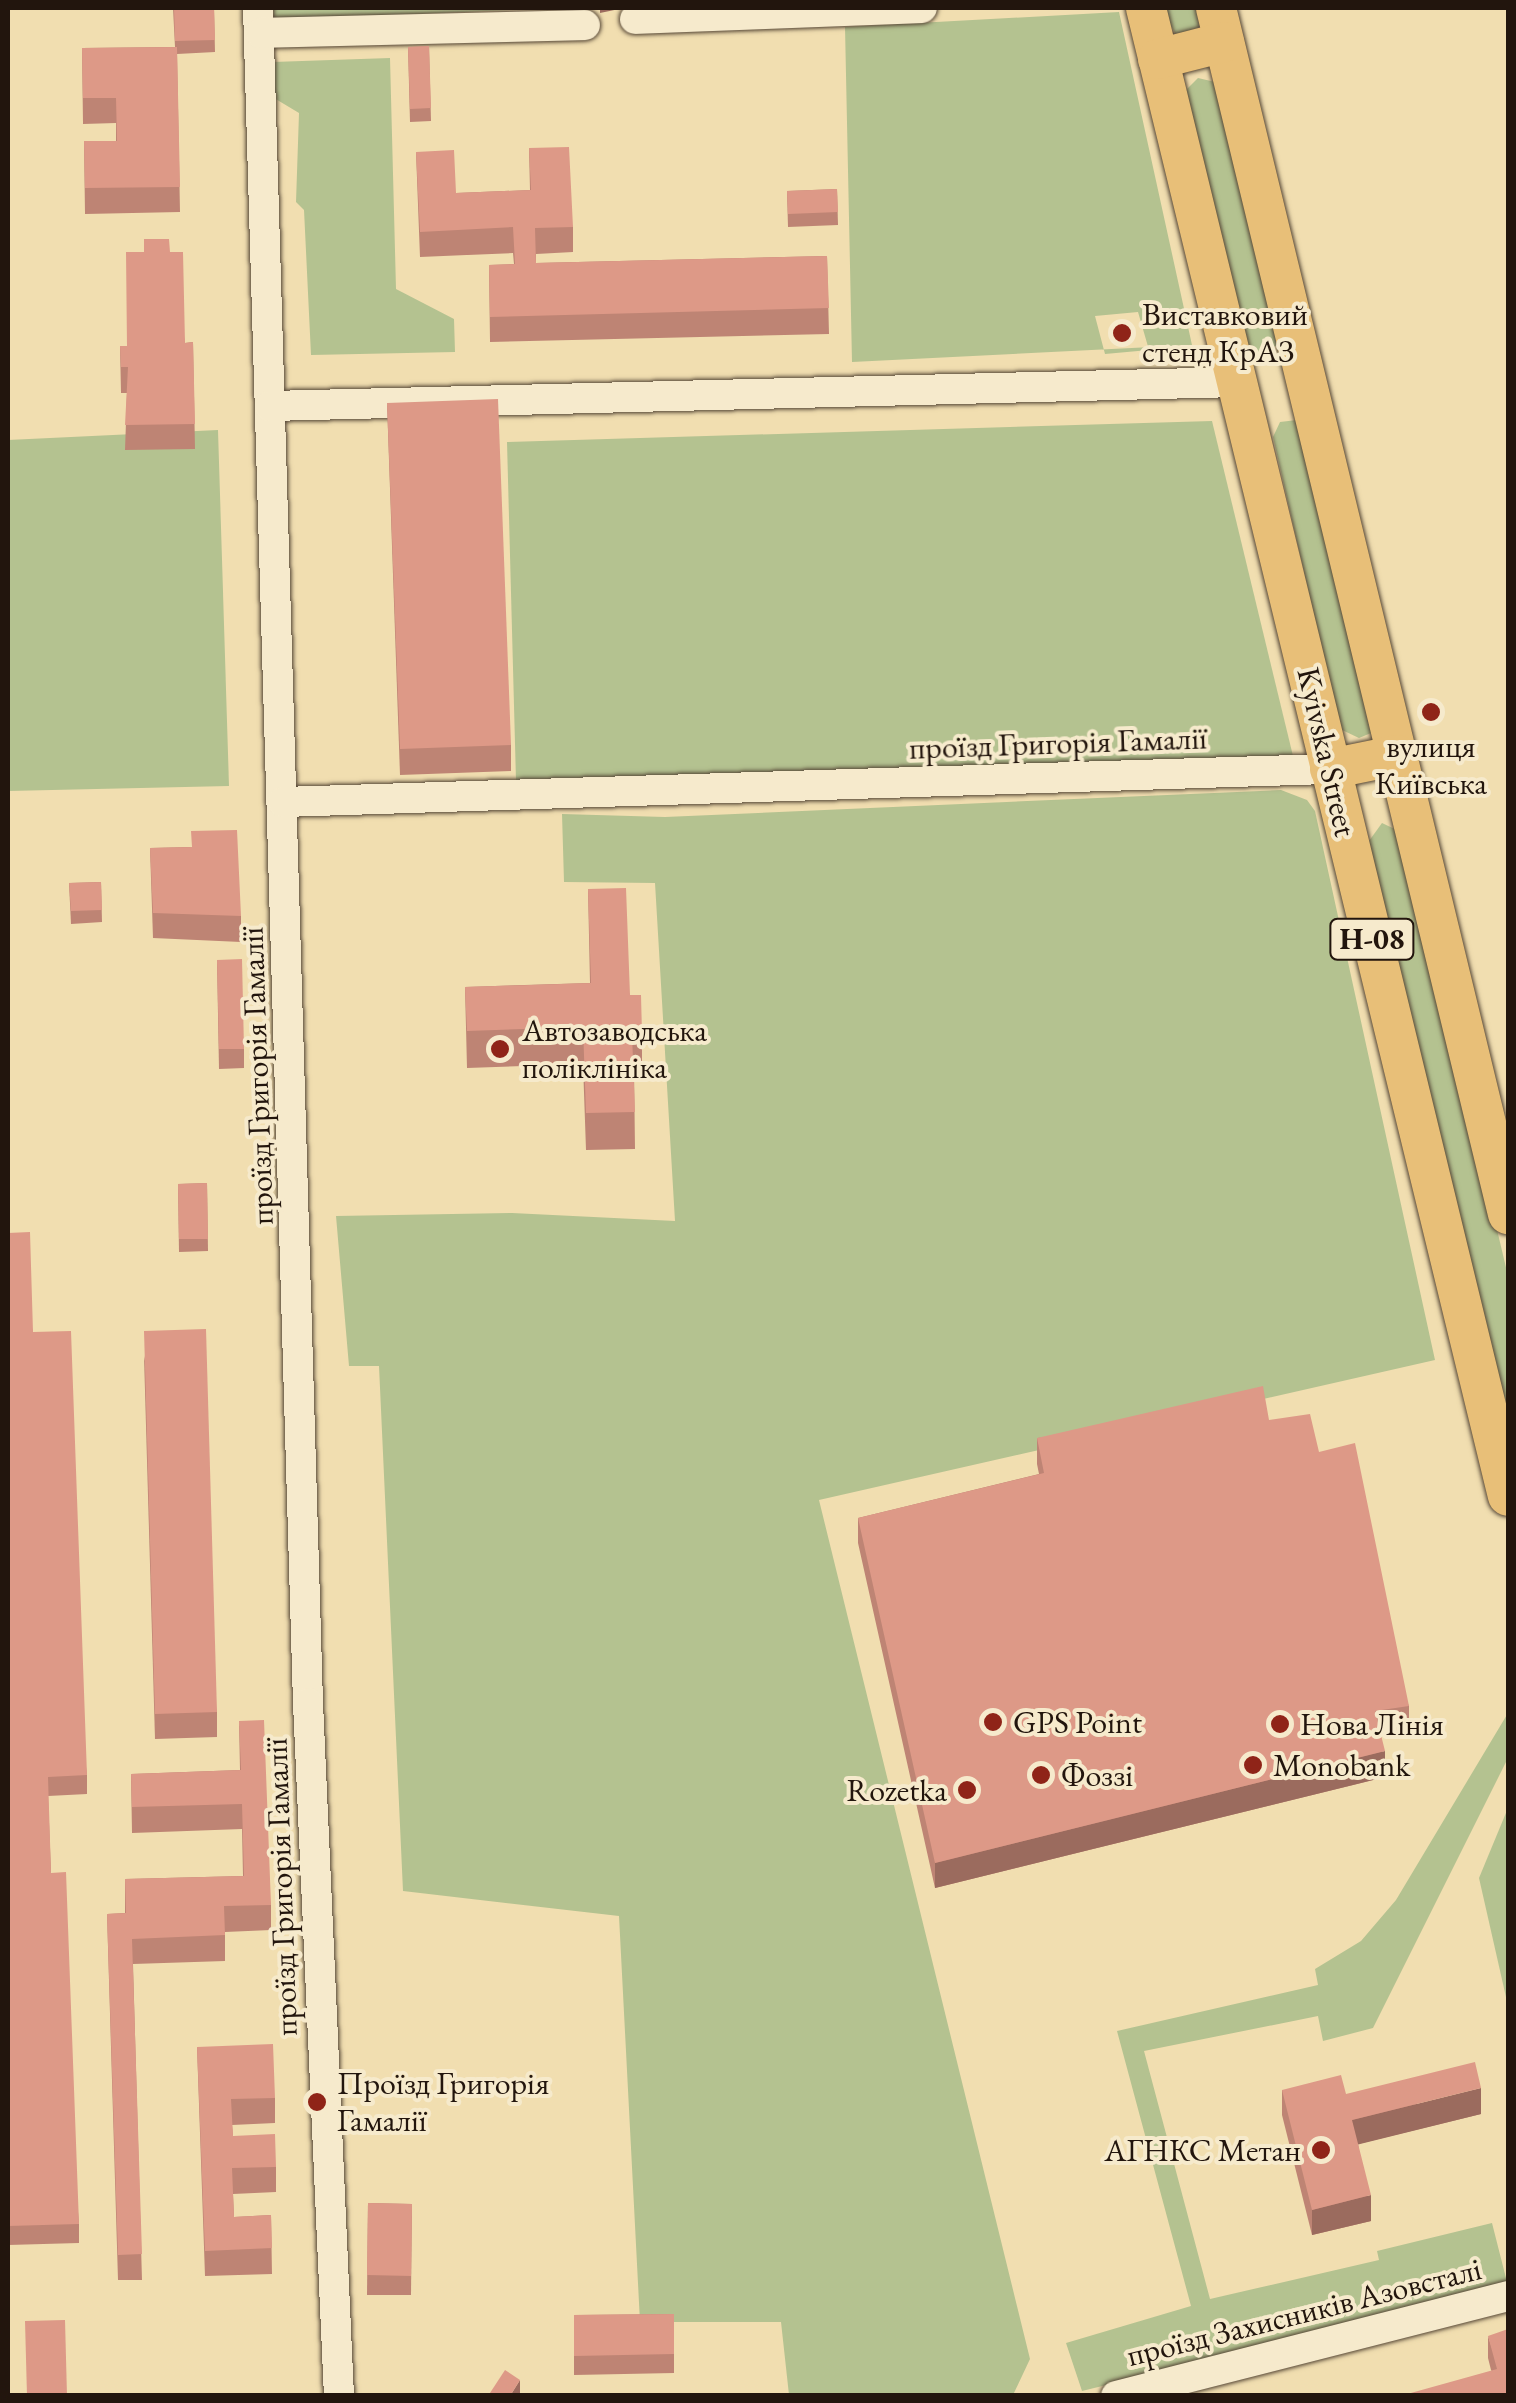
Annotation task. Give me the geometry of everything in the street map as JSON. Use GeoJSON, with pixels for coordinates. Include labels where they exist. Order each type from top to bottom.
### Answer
{"type":"FeatureCollection","features":[{"type":"Feature","properties":{"kind":"main road","name":"Kyivska Street"},"geometry":{"type":"LineString","coordinates":[[1146,8],[1241,382],[1330,769],[1508,1496]]}},
{"type":"Feature","properties":{"kind":"main road","name":"Kyivska Street"},"geometry":{"type":"LineString","coordinates":[[1220,25],[1306,366],[1508,1214]]}},
{"type":"Feature","properties":{"kind":"main road"},"geometry":{"type":"LineString","coordinates":[[1158,58],[1220,25]]}},
{"type":"Feature","properties":{"kind":"main road"},"geometry":{"type":"LineString","coordinates":[[1241,382],[1306,366]]}},
{"type":"Feature","properties":{"kind":"main road"},"geometry":{"type":"LineString","coordinates":[[1330,769],[1398,755]]}},
{"type":"Feature","properties":{"kind":"street"},"geometry":{"type":"LineString","coordinates":[[635,20],[922,8]]}},
{"type":"Feature","properties":{"kind":"street"},"geometry":{"type":"LineString","coordinates":[[283,802],[260,20],[584,25]]}},
{"type":"Feature","properties":{"kind":"street"},"geometry":{"type":"LineString","coordinates":[[270,406],[1241,382]]}},
{"type":"Feature","properties":{"kind":"street","name":"проїзд Григорія Гамалії"},"geometry":{"type":"LineString","coordinates":[[339,2396],[308,1703],[283,802],[1330,769]]}},
{"type":"Feature","properties":{"kind":"street","name":"проїзд Захисників Азовсталі"},"geometry":{"type":"LineString","coordinates":[[1116,2396],[1508,2296]]}},
{"type":"Feature","properties":{"kind":"green space"},"geometry":{"type":"Polygon","coordinates":[[[273,8],[554,8],[274,20],[273,8]]]}},
{"type":"Feature","properties":{"kind":"green space"},"geometry":{"type":"Polygon","coordinates":[[[1160,8],[1200,8],[1201,26],[1177,36],[1160,8]]]}},
{"type":"Feature","properties":{"kind":"green space"},"geometry":{"type":"Polygon","coordinates":[[[1119,12],[1192,345],[1148,347],[1138,312],[1095,316],[1104,349],[852,362],[845,27],[1119,12]]]}},
{"type":"Feature","properties":{"kind":"green space"},"geometry":{"type":"Polygon","coordinates":[[[390,58],[396,289],[454,319],[455,352],[311,355],[304,210],[296,202],[299,113],[274,98],[273,62],[390,58]]]}},
{"type":"Feature","properties":{"kind":"green space"},"geometry":{"type":"Polygon","coordinates":[[[1198,78],[1215,82],[1280,343],[1263,354],[1249,350],[1186,90],[1198,78]]]}},
{"type":"Feature","properties":{"kind":"green space"},"geometry":{"type":"Polygon","coordinates":[[[1297,420],[1371,733],[1359,738],[1340,729],[1273,437],[1280,422],[1297,420]]]}},
{"type":"Feature","properties":{"kind":"green space"},"geometry":{"type":"Polygon","coordinates":[[[1212,421],[1293,756],[516,781],[507,442],[1212,421]]]}},
{"type":"Feature","properties":{"kind":"green space"},"geometry":{"type":"Polygon","coordinates":[[[218,430],[229,786],[8,791],[8,440],[218,430]]]}},
{"type":"Feature","properties":{"kind":"green space"},"geometry":{"type":"Polygon","coordinates":[[[1281,790],[1307,800],[1315,811],[1435,1360],[819,1500],[1030,2359],[1013,2395],[789,2395],[781,2322],[640,2322],[619,1916],[403,1891],[379,1366],[349,1366],[336,1216],[512,1213],[675,1221],[655,883],[564,882],[562,814],[665,817],[1281,790]]]}},
{"type":"Feature","properties":{"kind":"green space"},"geometry":{"type":"Polygon","coordinates":[[[1382,823],[1403,833],[1508,1276],[1508,1416],[1369,841],[1382,823]]]}},
{"type":"Feature","properties":{"kind":"green space"},"geometry":{"type":"Polygon","coordinates":[[[1508,1713],[1508,1758],[1373,2028],[1323,2041],[1318,2016],[1144,2051],[1210,2299],[1379,2260],[1377,2251],[1492,2223],[1508,2286],[1082,2391],[1066,2343],[1191,2306],[1117,2031],[1318,1985],[1315,1969],[1361,1941],[1396,1900],[1508,1713]]]}},
{"type":"Feature","properties":{"kind":"green space"},"geometry":{"type":"Polygon","coordinates":[[[1508,1808],[1508,2006],[1479,1878],[1508,1808]]]}},
{"type":"Feature","properties":{"kind":"building"},"geometry":{"type":"Polygon","coordinates":[[[174,8],[214,8],[215,40],[175,41],[174,8]]]}},
{"type":"Feature","properties":{"kind":"building"},"geometry":{"type":"Polygon","coordinates":[[[429,46],[431,108],[410,109],[408,47],[429,46]]]}},
{"type":"Feature","properties":{"kind":"building"},"geometry":{"type":"Polygon","coordinates":[[[177,47],[180,187],[85,188],[84,141],[117,141],[116,98],[83,98],[82,48],[177,47]]]}},
{"type":"Feature","properties":{"kind":"building"},"geometry":{"type":"Polygon","coordinates":[[[569,147],[573,227],[535,228],[536,263],[827,256],[829,308],[490,317],[489,265],[515,264],[513,227],[420,232],[416,152],[454,150],[456,193],[531,190],[529,148],[569,147]]]}},
{"type":"Feature","properties":{"kind":"building"},"geometry":{"type":"Polygon","coordinates":[[[837,189],[838,212],[788,214],[787,191],[837,189]]]}},
{"type":"Feature","properties":{"kind":"building"},"geometry":{"type":"Polygon","coordinates":[[[144,239],[169,239],[170,252],[183,252],[185,343],[193,342],[195,424],[125,425],[128,367],[121,367],[120,346],[127,346],[126,252],[144,252],[144,239]]]}},
{"type":"Feature","properties":{"kind":"building"},"geometry":{"type":"Polygon","coordinates":[[[498,399],[511,745],[400,749],[387,403],[498,399]]]}},
{"type":"Feature","properties":{"kind":"building"},"geometry":{"type":"Polygon","coordinates":[[[237,830],[241,916],[153,913],[150,848],[192,847],[191,831],[237,830]]]}},
{"type":"Feature","properties":{"kind":"building"},"geometry":{"type":"Polygon","coordinates":[[[101,882],[102,910],[71,911],[69,883],[101,882]]]}},
{"type":"Feature","properties":{"kind":"building"},"geometry":{"type":"Polygon","coordinates":[[[626,888],[630,995],[641,995],[642,1033],[632,1034],[635,1112],[586,1113],[583,1027],[467,1031],[465,987],[591,983],[588,889],[626,888]]]}},
{"type":"Feature","properties":{"kind":"building"},"geometry":{"type":"Polygon","coordinates":[[[242,959],[244,1049],[219,1049],[217,960],[242,959]]]}},
{"type":"Feature","properties":{"kind":"building"},"geometry":{"type":"Polygon","coordinates":[[[207,1183],[208,1239],[179,1239],[178,1184],[207,1183]]]}},
{"type":"Feature","properties":{"kind":"building"},"geometry":{"type":"Polygon","coordinates":[[[30,1232],[33,1332],[71,1331],[87,1775],[48,1777],[51,1873],[66,1872],[79,2224],[8,2226],[8,1233],[30,1232]]]}},
{"type":"Feature","properties":{"kind":"building"},"geometry":{"type":"Polygon","coordinates":[[[206,1329],[217,1712],[155,1714],[144,1331],[206,1329]]]}},
{"type":"Feature","properties":{"kind":"building"},"geometry":{"type":"Polygon","coordinates":[[[1263,1386],[1269,1420],[1310,1414],[1319,1452],[1355,1443],[1409,1706],[1375,1711],[1385,1751],[935,1863],[858,1518],[1044,1473],[1037,1438],[1263,1386]]]}},
{"type":"Feature","properties":{"kind":"building"},"geometry":{"type":"Polygon","coordinates":[[[264,1720],[271,1905],[224,1906],[225,1935],[132,1939],[142,2254],[118,2255],[107,1914],[126,1913],[125,1879],[244,1876],[242,1804],[132,1807],[131,1774],[241,1770],[239,1721],[264,1720]]]}},
{"type":"Feature","properties":{"kind":"building"},"geometry":{"type":"Polygon","coordinates":[[[273,2044],[275,2098],[231,2099],[233,2136],[275,2134],[276,2167],[232,2168],[234,2217],[271,2215],[272,2248],[205,2251],[197,2047],[273,2044]]]}},
{"type":"Feature","properties":{"kind":"building"},"geometry":{"type":"Polygon","coordinates":[[[1475,2062],[1481,2088],[1352,2120],[1371,2195],[1312,2210],[1282,2090],[1341,2075],[1346,2094],[1475,2062]]]}},
{"type":"Feature","properties":{"kind":"building"},"geometry":{"type":"Polygon","coordinates":[[[368,2203],[412,2204],[411,2276],[367,2275],[368,2203]]]}},
{"type":"Feature","properties":{"kind":"building"},"geometry":{"type":"Polygon","coordinates":[[[674,2314],[674,2354],[574,2356],[574,2315],[674,2314]]]}},
{"type":"Feature","properties":{"kind":"building"},"geometry":{"type":"Polygon","coordinates":[[[65,2320],[67,2396],[27,2396],[25,2321],[65,2320]]]}},
{"type":"Feature","properties":{"kind":"building"},"geometry":{"type":"Polygon","coordinates":[[[1508,2329],[1508,2396],[1400,2396],[1497,2369],[1488,2336],[1508,2329]]]}},
{"type":"Feature","properties":{"kind":"building"},"geometry":{"type":"Polygon","coordinates":[[[505,2370],[520,2380],[510,2396],[488,2396],[505,2370]]]}},
{"type":"Feature","properties":{"kind":"place","name":"Виставковий стенд КрАЗ"},"geometry":{"type":"Point","coordinates":[1122,333]}},
{"type":"Feature","properties":{"kind":"place","name":"вулиця Київська"},"geometry":{"type":"Point","coordinates":[1431,712]}},
{"type":"Feature","properties":{"kind":"place","name":"Автозаводська поліклініка"},"geometry":{"type":"Point","coordinates":[500,1049]}},
{"type":"Feature","properties":{"kind":"place","name":"GPS Point"},"geometry":{"type":"Point","coordinates":[993,1722]}},
{"type":"Feature","properties":{"kind":"place","name":"Нова Лінія"},"geometry":{"type":"Point","coordinates":[1280,1724]}},
{"type":"Feature","properties":{"kind":"place","name":"Monobank"},"geometry":{"type":"Point","coordinates":[1253,1765]}},
{"type":"Feature","properties":{"kind":"place","name":"Фоззі"},"geometry":{"type":"Point","coordinates":[1041,1775]}},
{"type":"Feature","properties":{"kind":"place","name":"Rozetka"},"geometry":{"type":"Point","coordinates":[967,1790]}},
{"type":"Feature","properties":{"kind":"place","name":"Проїзд Григорія Гамалії"},"geometry":{"type":"Point","coordinates":[317,2102]}},
{"type":"Feature","properties":{"kind":"place","name":"АГНКС Метан"},"geometry":{"type":"Point","coordinates":[1321,2150]}}]}
